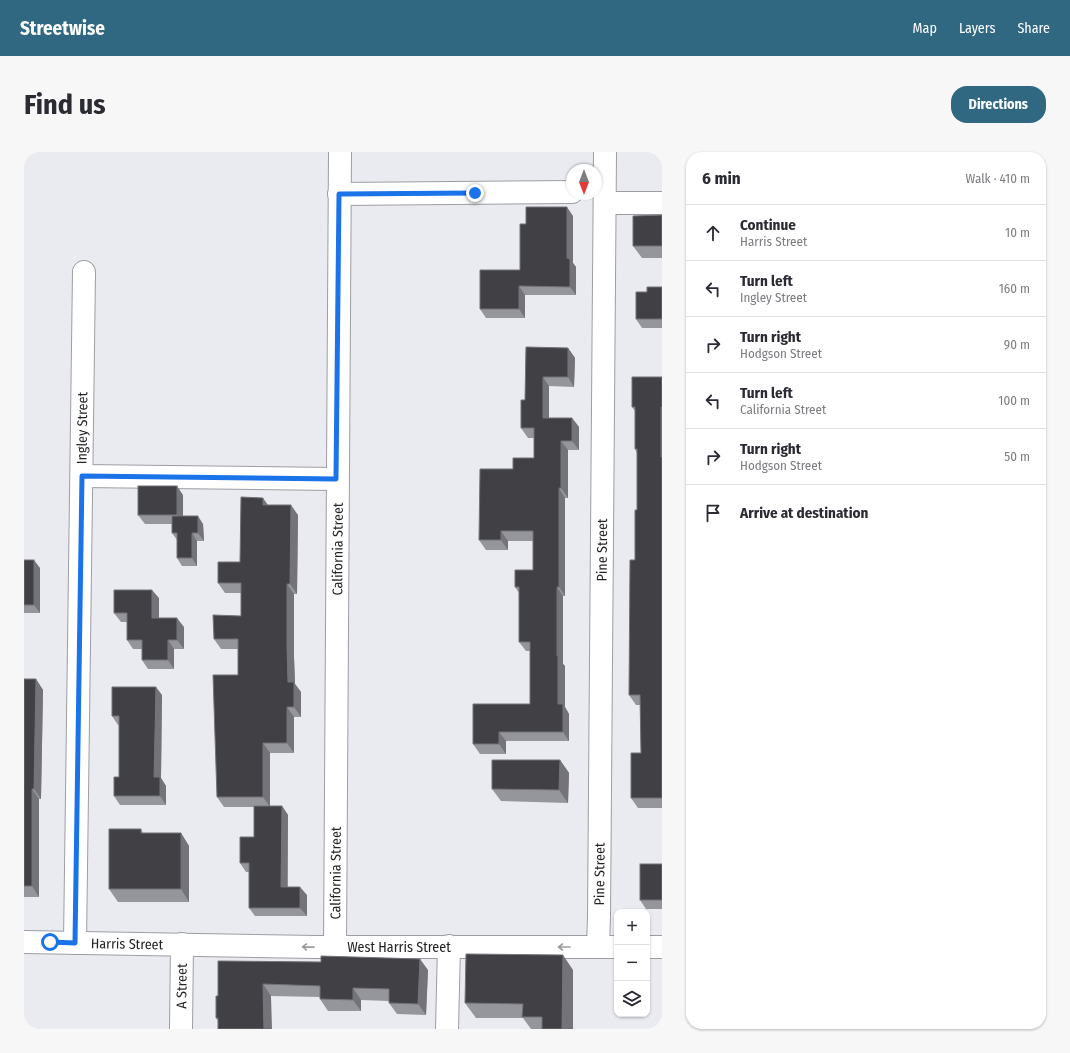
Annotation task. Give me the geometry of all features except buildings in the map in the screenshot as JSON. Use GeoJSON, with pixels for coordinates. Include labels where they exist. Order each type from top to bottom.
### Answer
{"type":"FeatureCollection","features":[{"type":"Feature","properties":{"kind":"street","name":"California Street"},"geometry":{"type":"LineString","coordinates":[[335,947],[336,479],[340,152]]}},
{"type":"Feature","properties":{"kind":"street","name":"Pine Street"},"geometry":{"type":"LineString","coordinates":[[602,196],[605,152]]}},
{"type":"Feature","properties":{"kind":"street"},"geometry":{"type":"LineString","coordinates":[[339,194],[566,192]]}},
{"type":"Feature","properties":{"kind":"street"},"geometry":{"type":"LineString","coordinates":[[602,196],[662,204]]}},
{"type":"Feature","properties":{"kind":"street","name":"Pine Street"},"geometry":{"type":"LineString","coordinates":[[602,200],[599,909],[607,947]]}},
{"type":"Feature","properties":{"kind":"street","name":"Ingley Street"},"geometry":{"type":"LineString","coordinates":[[75,943],[84,272]]}},
{"type":"Feature","properties":{"kind":"street"},"geometry":{"type":"LineString","coordinates":[[82,476],[336,479]]}},
{"type":"Feature","properties":{"kind":"street","name":"Harris Street"},"geometry":{"type":"LineString","coordinates":[[24,942],[182,944]]}},
{"type":"Feature","properties":{"kind":"street","name":"West Harris Street"},"geometry":{"type":"LineString","coordinates":[[182,944],[335,947],[607,947]]}},
{"type":"Feature","properties":{"kind":"street","name":"A Street"},"geometry":{"type":"LineString","coordinates":[[181,1029],[182,944]]}},
{"type":"Feature","properties":{"kind":"street"},"geometry":{"type":"LineString","coordinates":[[447,1029],[449,946]]}},
{"type":"Feature","properties":{"kind":"street"},"geometry":{"type":"LineString","coordinates":[[650,947],[662,947]]}},
{"type":"Feature","properties":{"kind":"route"},"geometry":{"type":"LineString","coordinates":[[50,942],[75,943],[82,476],[336,479],[339,194],[475,193]]}}]}
